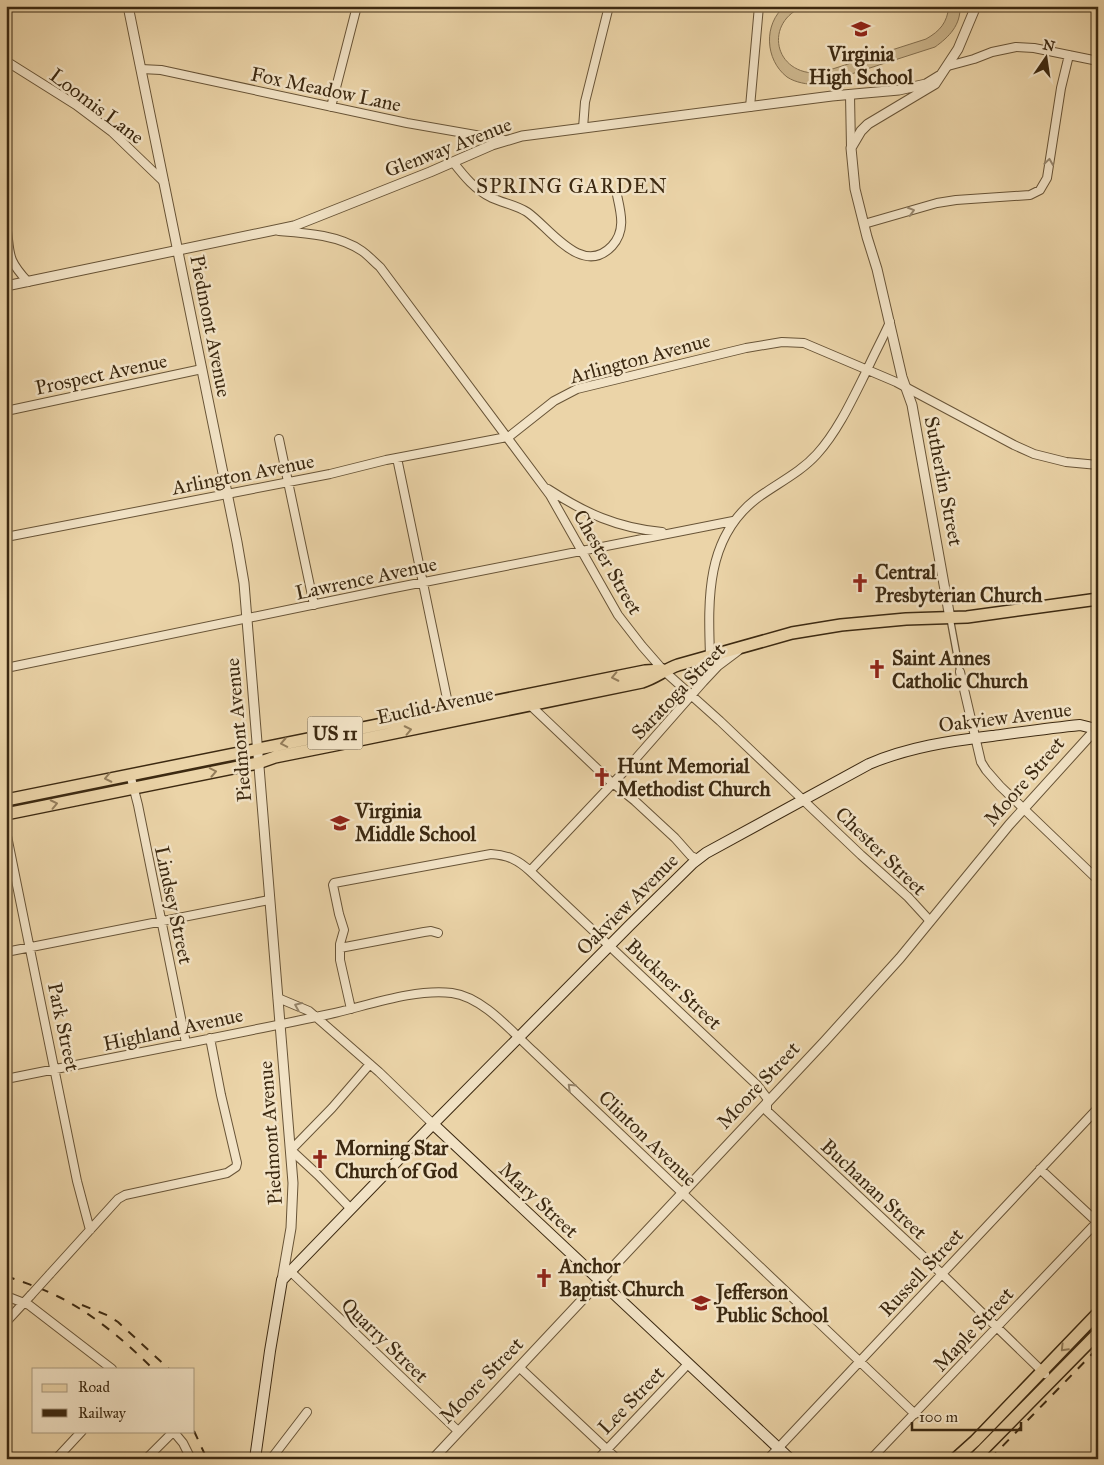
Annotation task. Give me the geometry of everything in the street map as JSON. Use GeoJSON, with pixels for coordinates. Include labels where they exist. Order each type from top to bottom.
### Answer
{"type":"FeatureCollection","features":[{"type":"Feature","properties":{"kind":"main road","name":"Euclid Avenue"},"geometry":{"type":"LineString","coordinates":[[450,716],[520,697],[642,682],[650,680],[663,670],[748,644],[792,633],[840,625],[890,620],[976,616],[1098,599]]}},
{"type":"Feature","properties":{"kind":"main road","name":"Euclid Avenue"},"geometry":{"type":"LineString","coordinates":[[6,814],[258,763],[386,729],[450,716],[530,705],[592,687]]}},
{"type":"Feature","properties":{"kind":"main road","name":"Oakview Avenue"},"geometry":{"type":"LineString","coordinates":[[282,1280],[433,1124],[698,859],[804,799],[887,756],[922,746],[1080,724],[1097,729]]}},
{"type":"Feature","properties":{"kind":"main road","name":"Euclid Avenue"},"geometry":{"type":"LineString","coordinates":[[6,800],[257,748],[386,729]]}},
{"type":"Feature","properties":{"kind":"main road","name":"Mary Street"},"geometry":{"type":"LineString","coordinates":[[433,1124],[790,1459]]}},
{"type":"Feature","properties":{"kind":"main road","name":"Piedmont Avenue"},"geometry":{"type":"LineString","coordinates":[[255,1459],[282,1280]]}},
{"type":"Feature","properties":{"kind":"main road"},"geometry":{"type":"LineString","coordinates":[[955,1459],[975,1441],[1098,1313]]}},
{"type":"Feature","properties":{"kind":"main road"},"geometry":{"type":"LineString","coordinates":[[974,1459],[1098,1333]]}},
{"type":"Feature","properties":{"kind":"street","name":"Piedmont Avenue"},"geometry":{"type":"LineString","coordinates":[[128,6],[242,570],[291,1150],[293,1208],[282,1280]]}},
{"type":"Feature","properties":{"kind":"street"},"geometry":{"type":"LineString","coordinates":[[331,107],[357,6]]}},
{"type":"Feature","properties":{"kind":"street"},"geometry":{"type":"LineString","coordinates":[[583,128],[585,102],[609,6]]}},
{"type":"Feature","properties":{"kind":"street"},"geometry":{"type":"LineString","coordinates":[[750,107],[759,6]]}},
{"type":"Feature","properties":{"kind":"street"},"geometry":{"type":"LineString","coordinates":[[851,148],[860,131],[868,124],[935,84],[958,49],[976,6]]}},
{"type":"Feature","properties":{"kind":"street"},"geometry":{"type":"LineString","coordinates":[[948,66],[992,52],[1016,47],[1034,48],[1098,61]]}},
{"type":"Feature","properties":{"kind":"street"},"geometry":{"type":"LineString","coordinates":[[864,224],[937,203],[962,199],[1030,195],[1040,190],[1047,178],[1061,88],[1069,55]]}},
{"type":"Feature","properties":{"kind":"street","name":"Loomis Lane"},"geometry":{"type":"LineString","coordinates":[[6,61],[76,105],[112,132],[164,182]]}},
{"type":"Feature","properties":{"kind":"street","name":"Fox Meadow Lane"},"geometry":{"type":"LineString","coordinates":[[141,69],[161,70],[407,123],[504,140]]}},
{"type":"Feature","properties":{"kind":"street","name":"Glenway Avenue"},"geometry":{"type":"LineString","coordinates":[[6,286],[294,226],[504,140],[541,133],[916,87],[926,84],[939,76]]}},
{"type":"Feature","properties":{"kind":"street"},"geometry":{"type":"LineString","coordinates":[[850,95],[851,148]]}},
{"type":"Feature","properties":{"kind":"street","name":"Sutherlin Street"},"geometry":{"type":"LineString","coordinates":[[851,148],[855,190],[912,405],[960,672],[981,762],[986,770],[1098,880]]}},
{"type":"Feature","properties":{"kind":"street"},"geometry":{"type":"LineString","coordinates":[[453,162],[465,178],[476,188],[492,198],[527,212],[563,245],[585,255],[606,251],[618,238],[622,223],[617,195]]}},
{"type":"Feature","properties":{"kind":"street"},"geometry":{"type":"LineString","coordinates":[[6,224],[11,259],[28,282]]}},
{"type":"Feature","properties":{"kind":"street","name":"Chester Street"},"geometry":{"type":"LineString","coordinates":[[272,230],[300,232],[343,242],[368,255],[386,275],[544,487],[618,616],[663,670],[804,799],[908,897],[930,921]]}},
{"type":"Feature","properties":{"kind":"street"},"geometry":{"type":"LineString","coordinates":[[710,656],[711,592],[714,567],[721,542],[733,521],[755,500],[789,477],[816,455],[834,430],[890,321]]}},
{"type":"Feature","properties":{"kind":"street","name":"Arlington Avenue"},"geometry":{"type":"LineString","coordinates":[[6,537],[507,437],[554,401],[577,389],[746,348],[782,342],[804,343],[867,369],[1034,454],[1066,462],[1098,465]]}},
{"type":"Feature","properties":{"kind":"street","name":"Prospect Avenue"},"geometry":{"type":"LineString","coordinates":[[6,411],[202,369]]}},
{"type":"Feature","properties":{"kind":"street"},"geometry":{"type":"LineString","coordinates":[[280,439],[314,605]]}},
{"type":"Feature","properties":{"kind":"street"},"geometry":{"type":"LineString","coordinates":[[397,458],[450,716]]}},
{"type":"Feature","properties":{"kind":"street"},"geometry":{"type":"LineString","coordinates":[[544,487],[577,508],[608,521],[651,531],[674,532]]}},
{"type":"Feature","properties":{"kind":"street","name":"Lawrence Avenue"},"geometry":{"type":"LineString","coordinates":[[6,668],[733,521]]}},
{"type":"Feature","properties":{"kind":"street","name":"Saratoga Street"},"geometry":{"type":"LineString","coordinates":[[530,871],[613,783],[718,666],[748,644]]}},
{"type":"Feature","properties":{"kind":"street"},"geometry":{"type":"LineString","coordinates":[[520,697],[613,783],[662,825],[691,856],[698,859]]}},
{"type":"Feature","properties":{"kind":"street","name":"Moore Street"},"geometry":{"type":"LineString","coordinates":[[432,1459],[824,1042],[894,965],[1024,808],[1097,729]]}},
{"type":"Feature","properties":{"kind":"street","name":"Lindsey Street"},"geometry":{"type":"LineString","coordinates":[[130,774],[186,1043]]}},
{"type":"Feature","properties":{"kind":"street","name":"Park Street"},"geometry":{"type":"LineString","coordinates":[[6,831],[77,1181],[90,1230]]}},
{"type":"Feature","properties":{"kind":"street","name":"Buckner Street"},"geometry":{"type":"LineString","coordinates":[[340,948],[344,930],[338,914],[333,885],[336,882],[491,854],[500,854],[513,858],[530,871],[757,1085],[766,1096],[767,1102]]}},
{"type":"Feature","properties":{"kind":"street"},"geometry":{"type":"LineString","coordinates":[[6,952],[269,900]]}},
{"type":"Feature","properties":{"kind":"street"},"geometry":{"type":"LineString","coordinates":[[351,1009],[340,960],[340,948],[424,932],[438,933]]}},
{"type":"Feature","properties":{"kind":"street","name":"Clinton Avenue"},"geometry":{"type":"LineString","coordinates":[[316,1017],[423,993],[452,993],[477,1001],[915,1414]]}},
{"type":"Feature","properties":{"kind":"street","name":"Mary Street"},"geometry":{"type":"LineString","coordinates":[[278,998],[310,1011],[370,1064],[433,1124]]}},
{"type":"Feature","properties":{"kind":"street","name":"Highland Avenue"},"geometry":{"type":"LineString","coordinates":[[6,1079],[316,1017]]}},
{"type":"Feature","properties":{"kind":"street"},"geometry":{"type":"LineString","coordinates":[[6,1322],[118,1199],[125,1195],[227,1173],[236,1167],[237,1163],[210,1038]]}},
{"type":"Feature","properties":{"kind":"street"},"geometry":{"type":"LineString","coordinates":[[351,1209],[318,1174],[291,1150],[332,1108],[370,1064]]}},
{"type":"Feature","properties":{"kind":"street","name":"Buchanan Street"},"geometry":{"type":"LineString","coordinates":[[767,1102],[767,1111],[942,1274],[1051,1381]]}},
{"type":"Feature","properties":{"kind":"street","name":"Russell Street"},"geometry":{"type":"LineString","coordinates":[[768,1459],[1098,1108]]}},
{"type":"Feature","properties":{"kind":"street"},"geometry":{"type":"LineString","coordinates":[[1040,1168],[1097,1221]]}},
{"type":"Feature","properties":{"kind":"street","name":"Maple Street"},"geometry":{"type":"LineString","coordinates":[[872,1459],[1097,1221]]}},
{"type":"Feature","properties":{"kind":"street","name":"Quarry Street"},"geometry":{"type":"LineString","coordinates":[[290,1271],[458,1431]]}},
{"type":"Feature","properties":{"kind":"street"},"geometry":{"type":"LineString","coordinates":[[6,1296],[24,1302],[111,1368]]}},
{"type":"Feature","properties":{"kind":"street","name":"Lee Street"},"geometry":{"type":"LineString","coordinates":[[598,1459],[688,1364]]}},
{"type":"Feature","properties":{"kind":"street"},"geometry":{"type":"LineString","coordinates":[[519,1367],[617,1459]]}},
{"type":"Feature","properties":{"kind":"street"},"geometry":{"type":"LineString","coordinates":[[272,1459],[307,1412]]}},
{"type":"Feature","properties":{"kind":"street"},"geometry":{"type":"LineString","coordinates":[[56,1459],[81,1432]]}},
{"type":"Feature","properties":{"kind":"street"},"geometry":{"type":"LineString","coordinates":[[146,1459],[172,1432]]}},
{"type":"Feature","properties":{"kind":"street"},"geometry":{"type":"LineString","coordinates":[[174,1432],[183,1443],[191,1459]]}},
{"type":"Feature","properties":{"kind":"shaded area"},"geometry":{"type":"Polygon","coordinates":[[[785,6],[805,6],[792,13],[783,23],[779,35],[779,46],[784,57],[792,66],[804,72],[820,73],[926,39],[942,26],[947,17],[949,6],[960,6],[960,13],[953,30],[935,47],[817,85],[790,79],[774,61],[769,42],[770,32],[773,22],[785,6]]]}},
{"type":"Feature","properties":{"kind":"railway"},"geometry":{"type":"LineString","coordinates":[[6,1276],[51,1293],[83,1311],[120,1338],[152,1368]]}},
{"type":"Feature","properties":{"kind":"railway"},"geometry":{"type":"LineString","coordinates":[[82,1305],[109,1316],[118,1322],[168,1368]]}},
{"type":"Feature","properties":{"kind":"railway"},"geometry":{"type":"LineString","coordinates":[[990,1459],[1098,1348]]}},
{"type":"Feature","properties":{"kind":"railway"},"geometry":{"type":"LineString","coordinates":[[194,1432],[207,1459]]}},
{"type":"Feature","properties":{"kind":"place","name":"Virginia High School"},"geometry":{"type":"Point","coordinates":[861,29]}},
{"type":"Feature","properties":{"kind":"place","name":"Central Presbyterian Church"},"geometry":{"type":"Point","coordinates":[860,583]}},
{"type":"Feature","properties":{"kind":"place","name":"Saint Annes Catholic Church"},"geometry":{"type":"Point","coordinates":[877,669]}},
{"type":"Feature","properties":{"kind":"place","name":"Hunt Memorial Methodist Church"},"geometry":{"type":"Point","coordinates":[602,777]}},
{"type":"Feature","properties":{"kind":"place","name":"Virginia Middle School"},"geometry":{"type":"Point","coordinates":[340,823]}},
{"type":"Feature","properties":{"kind":"place","name":"Morning Star Church of God"},"geometry":{"type":"Point","coordinates":[320,1159]}},
{"type":"Feature","properties":{"kind":"place","name":"Anchor Baptist Church"},"geometry":{"type":"Point","coordinates":[544,1278]}},
{"type":"Feature","properties":{"kind":"place","name":"Jefferson Public School"},"geometry":{"type":"Point","coordinates":[701,1303]}},
{"type":"Feature","properties":{"kind":"district","name":"SPRING GARDEN"},"geometry":{"type":"Point","coordinates":[572,186]}}]}
